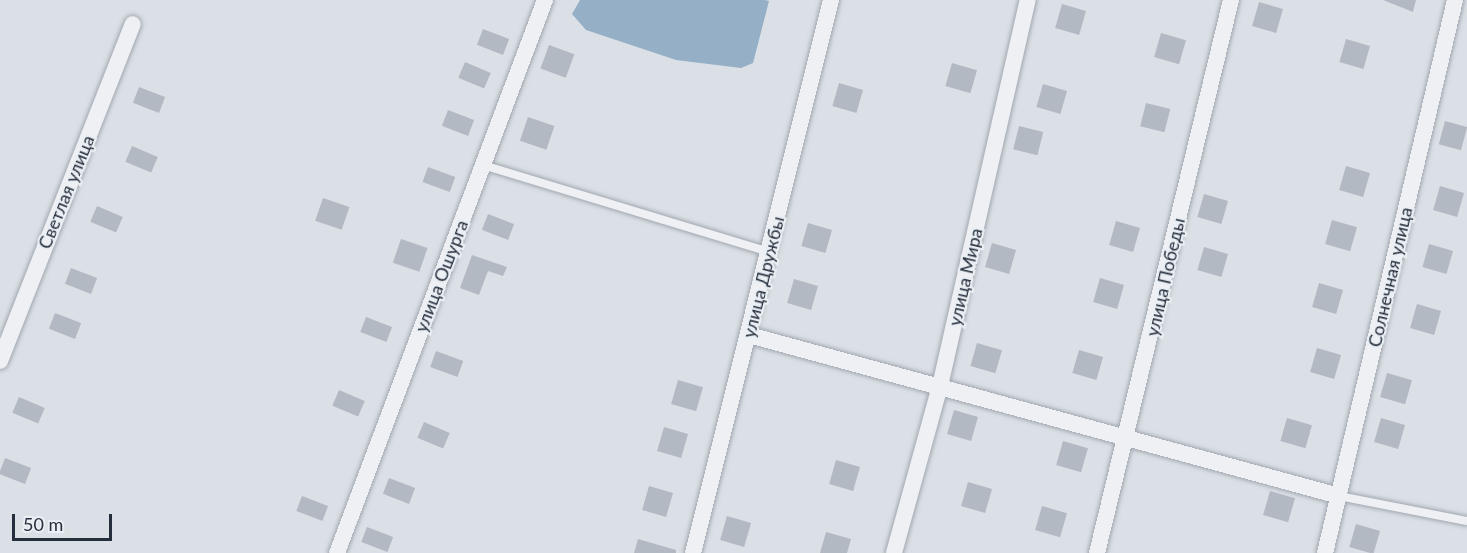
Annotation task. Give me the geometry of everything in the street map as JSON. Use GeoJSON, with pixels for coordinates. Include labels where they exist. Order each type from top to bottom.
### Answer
{"type":"FeatureCollection","features":[{"type":"Feature","properties":{"kind":"street","name":"улица Ошурга"},"geometry":{"type":"LineString","coordinates":[[337,553],[545,0]]}},
{"type":"Feature","properties":{"kind":"street","name":"улица Дружбы"},"geometry":{"type":"LineString","coordinates":[[693,553],[770,252],[831,0]]}},
{"type":"Feature","properties":{"kind":"street","name":"улица Мира"},"geometry":{"type":"LineString","coordinates":[[894,553],[940,386],[1028,0]]}},
{"type":"Feature","properties":{"kind":"street","name":"улица Победы"},"geometry":{"type":"LineString","coordinates":[[1097,553],[1231,0]]}},
{"type":"Feature","properties":{"kind":"street","name":"Солнечная улица"},"geometry":{"type":"LineString","coordinates":[[1325,553],[1455,0]]}},
{"type":"Feature","properties":{"kind":"street","name":"Светлая улица"},"geometry":{"type":"LineString","coordinates":[[0,361],[133,24]]}},
{"type":"Feature","properties":{"kind":"street"},"geometry":{"type":"LineString","coordinates":[[749,335],[1127,436],[1339,496]]}},
{"type":"Feature","properties":{"kind":"lane"},"geometry":{"type":"LineString","coordinates":[[483,165],[770,252]]}},
{"type":"Feature","properties":{"kind":"lane"},"geometry":{"type":"LineString","coordinates":[[1339,496],[1467,521]]}},
{"type":"Feature","properties":{"kind":"water"},"geometry":{"type":"Polygon","coordinates":[[[580,0],[769,1],[753,63],[741,68],[676,60],[586,30],[572,14],[580,0]]]}},
{"type":"Feature","properties":{"kind":"building"},"geometry":{"type":"Polygon","coordinates":[[[1383,0],[1416,0],[1413,12],[1383,0]]]}},
{"type":"Feature","properties":{"kind":"building"},"geometry":{"type":"Polygon","coordinates":[[[1259,2],[1283,9],[1276,33],[1252,26],[1259,2]]]}},
{"type":"Feature","properties":{"kind":"building"},"geometry":{"type":"Polygon","coordinates":[[[1062,4],[1086,11],[1079,35],[1055,28],[1062,4]]]}},
{"type":"Feature","properties":{"kind":"building"},"geometry":{"type":"Polygon","coordinates":[[[483,29],[509,39],[503,55],[477,45],[483,29]]]}},
{"type":"Feature","properties":{"kind":"building"},"geometry":{"type":"Polygon","coordinates":[[[1161,33],[1186,40],[1179,64],[1154,57],[1161,33]]]}},
{"type":"Feature","properties":{"kind":"building"},"geometry":{"type":"Polygon","coordinates":[[[1346,39],[1370,46],[1363,69],[1339,62],[1346,39]]]}},
{"type":"Feature","properties":{"kind":"building"},"geometry":{"type":"Polygon","coordinates":[[[549,45],[574,54],[566,78],[540,68],[549,45]]]}},
{"type":"Feature","properties":{"kind":"building"},"geometry":{"type":"Polygon","coordinates":[[[465,62],[491,73],[484,89],[458,78],[465,62]]]}},
{"type":"Feature","properties":{"kind":"building"},"geometry":{"type":"Polygon","coordinates":[[[952,63],[977,70],[970,93],[945,86],[952,63]]]}},
{"type":"Feature","properties":{"kind":"building"},"geometry":{"type":"Polygon","coordinates":[[[839,83],[863,90],[856,113],[832,106],[839,83]]]}},
{"type":"Feature","properties":{"kind":"building"},"geometry":{"type":"Polygon","coordinates":[[[1043,84],[1067,91],[1060,114],[1036,107],[1043,84]]]}},
{"type":"Feature","properties":{"kind":"building"},"geometry":{"type":"Polygon","coordinates":[[[139,87],[165,97],[159,113],[133,103],[139,87]]]}},
{"type":"Feature","properties":{"kind":"building"},"geometry":{"type":"Polygon","coordinates":[[[1146,103],[1170,109],[1164,132],[1140,126],[1146,103]]]}},
{"type":"Feature","properties":{"kind":"building"},"geometry":{"type":"Polygon","coordinates":[[[448,110],[474,120],[468,136],[442,126],[448,110]]]}},
{"type":"Feature","properties":{"kind":"building"},"geometry":{"type":"Polygon","coordinates":[[[528,117],[554,126],[546,150],[520,141],[528,117]]]}},
{"type":"Feature","properties":{"kind":"building"},"geometry":{"type":"Polygon","coordinates":[[[1445,121],[1467,127],[1461,150],[1439,144],[1445,121]]]}},
{"type":"Feature","properties":{"kind":"building"},"geometry":{"type":"Polygon","coordinates":[[[1019,126],[1043,132],[1037,155],[1013,149],[1019,126]]]}},
{"type":"Feature","properties":{"kind":"building"},"geometry":{"type":"Polygon","coordinates":[[[132,146],[158,157],[151,173],[125,162],[132,146]]]}},
{"type":"Feature","properties":{"kind":"building"},"geometry":{"type":"Polygon","coordinates":[[[1346,166],[1370,173],[1363,197],[1339,190],[1346,166]]]}},
{"type":"Feature","properties":{"kind":"building"},"geometry":{"type":"Polygon","coordinates":[[[428,167],[455,177],[450,192],[423,182],[428,167]]]}},
{"type":"Feature","properties":{"kind":"building"},"geometry":{"type":"Polygon","coordinates":[[[1440,186],[1464,193],[1457,217],[1433,210],[1440,186]]]}},
{"type":"Feature","properties":{"kind":"building"},"geometry":{"type":"Polygon","coordinates":[[[1204,194],[1228,201],[1221,224],[1197,217],[1204,194]]]}},
{"type":"Feature","properties":{"kind":"building"},"geometry":{"type":"Polygon","coordinates":[[[323,198],[349,207],[342,230],[315,221],[323,198]]]}},
{"type":"Feature","properties":{"kind":"building"},"geometry":{"type":"Polygon","coordinates":[[[97,206],[123,217],[116,233],[90,222],[97,206]]]}},
{"type":"Feature","properties":{"kind":"building"},"geometry":{"type":"Polygon","coordinates":[[[488,214],[514,224],[508,240],[482,230],[488,214]]]}},
{"type":"Feature","properties":{"kind":"building"},"geometry":{"type":"Polygon","coordinates":[[[1332,220],[1357,227],[1350,251],[1325,244],[1332,220]]]}},
{"type":"Feature","properties":{"kind":"building"},"geometry":{"type":"Polygon","coordinates":[[[1116,221],[1140,228],[1133,252],[1109,245],[1116,221]]]}},
{"type":"Feature","properties":{"kind":"building"},"geometry":{"type":"Polygon","coordinates":[[[808,223],[832,230],[825,253],[801,246],[808,223]]]}},
{"type":"Feature","properties":{"kind":"building"},"geometry":{"type":"Polygon","coordinates":[[[401,239],[427,248],[419,272],[393,263],[401,239]]]}},
{"type":"Feature","properties":{"kind":"building"},"geometry":{"type":"Polygon","coordinates":[[[992,243],[1016,250],[1009,274],[985,267],[992,243]]]}},
{"type":"Feature","properties":{"kind":"building"},"geometry":{"type":"Polygon","coordinates":[[[1429,244],[1453,251],[1446,274],[1422,267],[1429,244]]]}},
{"type":"Feature","properties":{"kind":"building"},"geometry":{"type":"Polygon","coordinates":[[[1204,247],[1228,254],[1221,277],[1197,270],[1204,247]]]}},
{"type":"Feature","properties":{"kind":"building"},"geometry":{"type":"Polygon","coordinates":[[[472,255],[507,267],[503,276],[488,271],[479,295],[460,288],[472,255]]]}},
{"type":"Feature","properties":{"kind":"building"},"geometry":{"type":"Polygon","coordinates":[[[71,268],[97,278],[91,294],[65,284],[71,268]]]}},
{"type":"Feature","properties":{"kind":"building"},"geometry":{"type":"Polygon","coordinates":[[[1100,278],[1124,285],[1117,309],[1093,302],[1100,278]]]}},
{"type":"Feature","properties":{"kind":"building"},"geometry":{"type":"Polygon","coordinates":[[[794,279],[818,286],[811,310],[787,303],[794,279]]]}},
{"type":"Feature","properties":{"kind":"building"},"geometry":{"type":"Polygon","coordinates":[[[1319,283],[1343,290],[1336,314],[1312,307],[1319,283]]]}},
{"type":"Feature","properties":{"kind":"building"},"geometry":{"type":"Polygon","coordinates":[[[1417,304],[1441,311],[1434,335],[1410,328],[1417,304]]]}},
{"type":"Feature","properties":{"kind":"building"},"geometry":{"type":"Polygon","coordinates":[[[55,313],[81,323],[75,339],[49,329],[55,313]]]}},
{"type":"Feature","properties":{"kind":"building"},"geometry":{"type":"Polygon","coordinates":[[[366,317],[392,327],[386,342],[360,332],[366,317]]]}},
{"type":"Feature","properties":{"kind":"building"},"geometry":{"type":"Polygon","coordinates":[[[977,343],[1002,350],[995,373],[970,366],[977,343]]]}},
{"type":"Feature","properties":{"kind":"building"},"geometry":{"type":"Polygon","coordinates":[[[1317,348],[1341,355],[1334,379],[1310,372],[1317,348]]]}},
{"type":"Feature","properties":{"kind":"building"},"geometry":{"type":"Polygon","coordinates":[[[1079,350],[1103,357],[1096,380],[1072,373],[1079,350]]]}},
{"type":"Feature","properties":{"kind":"building"},"geometry":{"type":"Polygon","coordinates":[[[436,351],[463,361],[457,377],[430,367],[436,351]]]}},
{"type":"Feature","properties":{"kind":"building"},"geometry":{"type":"Polygon","coordinates":[[[1387,373],[1412,380],[1405,404],[1380,397],[1387,373]]]}},
{"type":"Feature","properties":{"kind":"building"},"geometry":{"type":"Polygon","coordinates":[[[678,380],[703,387],[696,411],[671,404],[678,380]]]}},
{"type":"Feature","properties":{"kind":"building"},"geometry":{"type":"Polygon","coordinates":[[[339,390],[365,401],[358,417],[332,406],[339,390]]]}},
{"type":"Feature","properties":{"kind":"building"},"geometry":{"type":"Polygon","coordinates":[[[19,397],[45,408],[38,424],[12,413],[19,397]]]}},
{"type":"Feature","properties":{"kind":"building"},"geometry":{"type":"Polygon","coordinates":[[[954,410],[978,417],[971,441],[947,434],[954,410]]]}},
{"type":"Feature","properties":{"kind":"building"},"geometry":{"type":"Polygon","coordinates":[[[1287,418],[1312,425],[1305,448],[1280,441],[1287,418]]]}},
{"type":"Feature","properties":{"kind":"building"},"geometry":{"type":"Polygon","coordinates":[[[1381,418],[1405,425],[1398,449],[1374,442],[1381,418]]]}},
{"type":"Feature","properties":{"kind":"building"},"geometry":{"type":"Polygon","coordinates":[[[424,422],[450,433],[443,449],[417,438],[424,422]]]}},
{"type":"Feature","properties":{"kind":"building"},"geometry":{"type":"Polygon","coordinates":[[[664,427],[688,434],[681,458],[657,451],[664,427]]]}},
{"type":"Feature","properties":{"kind":"building"},"geometry":{"type":"Polygon","coordinates":[[[1063,441],[1088,448],[1081,472],[1056,465],[1063,441]]]}},
{"type":"Feature","properties":{"kind":"building"},"geometry":{"type":"Polygon","coordinates":[[[5,458],[31,468],[25,484],[0,474],[5,458]]]}},
{"type":"Feature","properties":{"kind":"building"},"geometry":{"type":"Polygon","coordinates":[[[836,460],[860,467],[853,491],[829,484],[836,460]]]}},
{"type":"Feature","properties":{"kind":"building"},"geometry":{"type":"Polygon","coordinates":[[[389,478],[415,488],[409,504],[383,494],[389,478]]]}},
{"type":"Feature","properties":{"kind":"building"},"geometry":{"type":"Polygon","coordinates":[[[968,482],[992,489],[985,513],[961,506],[968,482]]]}},
{"type":"Feature","properties":{"kind":"building"},"geometry":{"type":"Polygon","coordinates":[[[649,486],[673,493],[666,517],[642,510],[649,486]]]}},
{"type":"Feature","properties":{"kind":"building"},"geometry":{"type":"Polygon","coordinates":[[[1270,491],[1295,498],[1288,522],[1263,515],[1270,491]]]}},
{"type":"Feature","properties":{"kind":"building"},"geometry":{"type":"Polygon","coordinates":[[[302,496],[328,506],[322,521],[296,511],[302,496]]]}},
{"type":"Feature","properties":{"kind":"building"},"geometry":{"type":"Polygon","coordinates":[[[1042,506],[1067,513],[1060,537],[1035,530],[1042,506]]]}},
{"type":"Feature","properties":{"kind":"building"},"geometry":{"type":"Polygon","coordinates":[[[727,516],[751,523],[744,547],[720,540],[727,516]]]}},
{"type":"Feature","properties":{"kind":"building"},"geometry":{"type":"Polygon","coordinates":[[[1356,524],[1380,531],[1374,553],[1349,547],[1356,524]]]}},
{"type":"Feature","properties":{"kind":"building"},"geometry":{"type":"Polygon","coordinates":[[[367,527],[393,537],[387,552],[361,542],[367,527]]]}},
{"type":"Feature","properties":{"kind":"building"},"geometry":{"type":"Polygon","coordinates":[[[826,532],[851,539],[847,553],[820,553],[826,532]]]}},
{"type":"Feature","properties":{"kind":"building"},"geometry":{"type":"Polygon","coordinates":[[[638,539],[676,550],[676,553],[634,553],[638,539]]]}}]}
